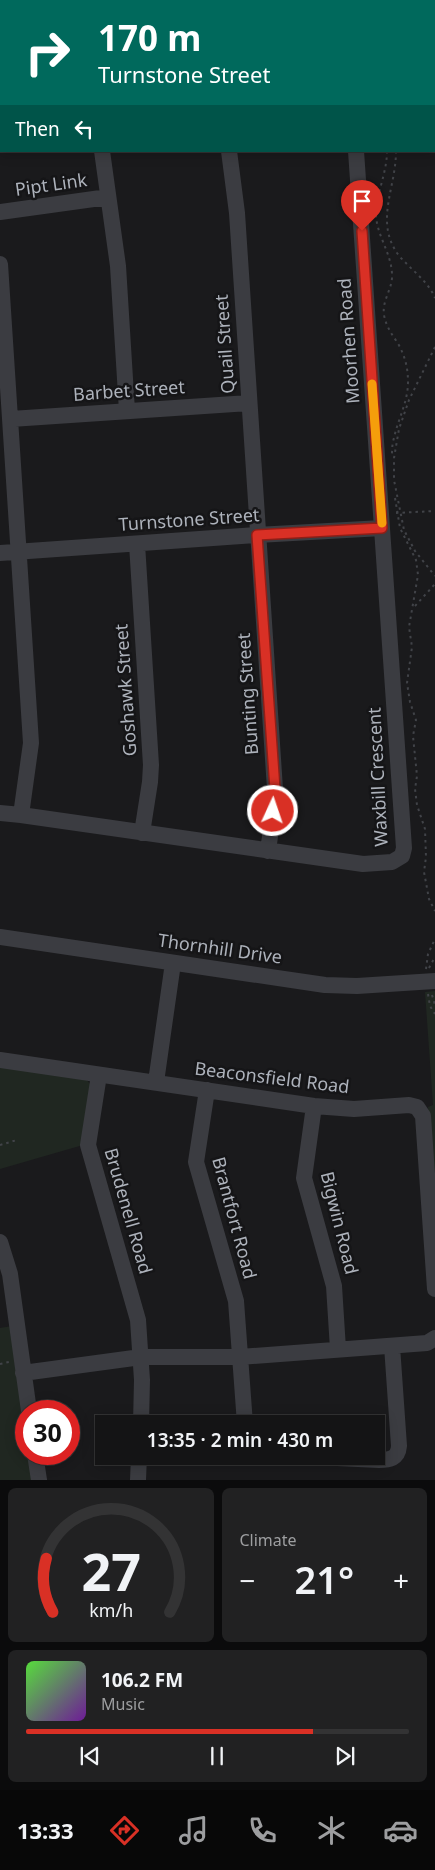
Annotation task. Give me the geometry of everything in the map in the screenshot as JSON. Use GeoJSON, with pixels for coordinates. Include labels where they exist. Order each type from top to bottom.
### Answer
{"type":"FeatureCollection","features":[{"type":"Feature","properties":{"kind":"street"},"geometry":{"type":"LineString","coordinates":[[102,152],[118,266],[127,411]]}},
{"type":"Feature","properties":{"kind":"street","name":"Quail Street"},"geometry":{"type":"LineString","coordinates":[[228,152],[237,213],[257,535]]}},
{"type":"Feature","properties":{"kind":"street","name":"Moorhen Road"},"geometry":{"type":"LineString","coordinates":[[356,152],[382,528]]}},
{"type":"Feature","properties":{"kind":"street","name":"Pipt Link"},"geometry":{"type":"LineString","coordinates":[[0,212],[108,197]]}},
{"type":"Feature","properties":{"kind":"street"},"geometry":{"type":"LineString","coordinates":[[0,264],[31,743],[22,815]]}},
{"type":"Feature","properties":{"kind":"street","name":"Barbet Street"},"geometry":{"type":"LineString","coordinates":[[11,419],[249,404]]}},
{"type":"Feature","properties":{"kind":"street","name":"Turnstone Street"},"geometry":{"type":"LineString","coordinates":[[0,553],[382,528]]}},
{"type":"Feature","properties":{"kind":"street","name":"Waxbill Crescent"},"geometry":{"type":"LineString","coordinates":[[0,813],[363,864],[396,862],[404,852],[382,528]]}},
{"type":"Feature","properties":{"kind":"street","name":"Bunting Street"},"geometry":{"type":"LineString","coordinates":[[257,535],[275,789],[268,850]]}},
{"type":"Feature","properties":{"kind":"street","name":"Goshawk Street"},"geometry":{"type":"LineString","coordinates":[[137,544],[151,765],[142,832]]}},
{"type":"Feature","properties":{"kind":"street","name":"Thornhill Drive"},"geometry":{"type":"LineString","coordinates":[[0,937],[325,985],[357,986],[435,981]]}},
{"type":"Feature","properties":{"kind":"street"},"geometry":{"type":"LineString","coordinates":[[156,1082],[173,963]]}},
{"type":"Feature","properties":{"kind":"street","name":"Beaconsfield Road"},"geometry":{"type":"LineString","coordinates":[[0,1060],[314,1106],[354,1109],[414,1106],[420,1110],[423,1116],[433,1220],[435,1289]]}},
{"type":"Feature","properties":{"kind":"street","name":"Brudenell Road"},"geometry":{"type":"LineString","coordinates":[[99,1075],[88,1145],[139,1327],[142,1380],[140,1415]]}},
{"type":"Feature","properties":{"kind":"street","name":"Brantfort Road"},"geometry":{"type":"LineString","coordinates":[[207,1090],[196,1162],[236,1301],[244,1415]]}},
{"type":"Feature","properties":{"kind":"street","name":"Bigwin Road"},"geometry":{"type":"LineString","coordinates":[[314,1106],[304,1178],[334,1286],[338,1349]]}},
{"type":"Feature","properties":{"kind":"street"},"geometry":{"type":"LineString","coordinates":[[0,1242],[10,1274],[27,1400]]}},
{"type":"Feature","properties":{"kind":"street"},"geometry":{"type":"LineString","coordinates":[[23,1373],[141,1357],[240,1357],[427,1343],[435,1338]]}},
{"type":"Feature","properties":{"kind":"street"},"geometry":{"type":"LineString","coordinates":[[385,1460],[391,1460],[394,1457],[399,1446],[392,1346]]}},
{"type":"Feature","properties":{"kind":"street"},"geometry":{"type":"LineString","coordinates":[[37,1465],[39,1480]]}},
{"type":"Feature","properties":{"kind":"street"},"geometry":{"type":"LineString","coordinates":[[138,1480],[139,1465]]}},
{"type":"Feature","properties":{"kind":"path"},"geometry":{"type":"LineString","coordinates":[[387,152],[376,215],[378,227],[388,252],[392,277],[384,300],[384,311],[388,327],[404,355],[408,369],[407,395],[394,438],[391,470],[400,528],[416,560],[418,575],[409,627],[412,647],[407,683],[410,702],[416,720],[414,736],[417,776],[415,789],[417,805],[425,829],[425,882],[435,911]]}},
{"type":"Feature","properties":{"kind":"path"},"geometry":{"type":"LineString","coordinates":[[396,152],[395,170],[386,212],[388,238],[398,254],[424,280],[435,298]]}},
{"type":"Feature","properties":{"kind":"path"},"geometry":{"type":"LineString","coordinates":[[435,347],[409,400],[399,429],[394,458],[394,480],[404,530],[414,551],[435,576]]}},
{"type":"Feature","properties":{"kind":"path"},"geometry":{"type":"LineString","coordinates":[[413,608],[435,584]]}},
{"type":"Feature","properties":{"kind":"path"},"geometry":{"type":"LineString","coordinates":[[0,1145],[17,1140]]}},
{"type":"Feature","properties":{"kind":"shaded area"},"geometry":{"type":"Polygon","coordinates":[[[435,991],[435,1204],[428,1107],[433,1105],[425,992],[435,991]]]}},
{"type":"Feature","properties":{"kind":"shaded area"},"geometry":{"type":"Polygon","coordinates":[[[0,1065],[86,1079],[90,1084],[83,1145],[0,1169],[0,1065]]]}},
{"type":"Feature","properties":{"kind":"shaded area"},"geometry":{"type":"Polygon","coordinates":[[[13,1326],[23,1400],[15,1400],[15,1465],[33,1465],[35,1480],[0,1480],[0,1328],[13,1326]]]}},
{"type":"Feature","properties":{"kind":"slow traffic"},"geometry":{"type":"LineString","coordinates":[[372,384],[382,523]]}},
{"type":"Feature","properties":{"kind":"route"},"geometry":{"type":"LineString","coordinates":[[273,811],[275,789],[257,535],[382,528],[362,231]]}}]}
